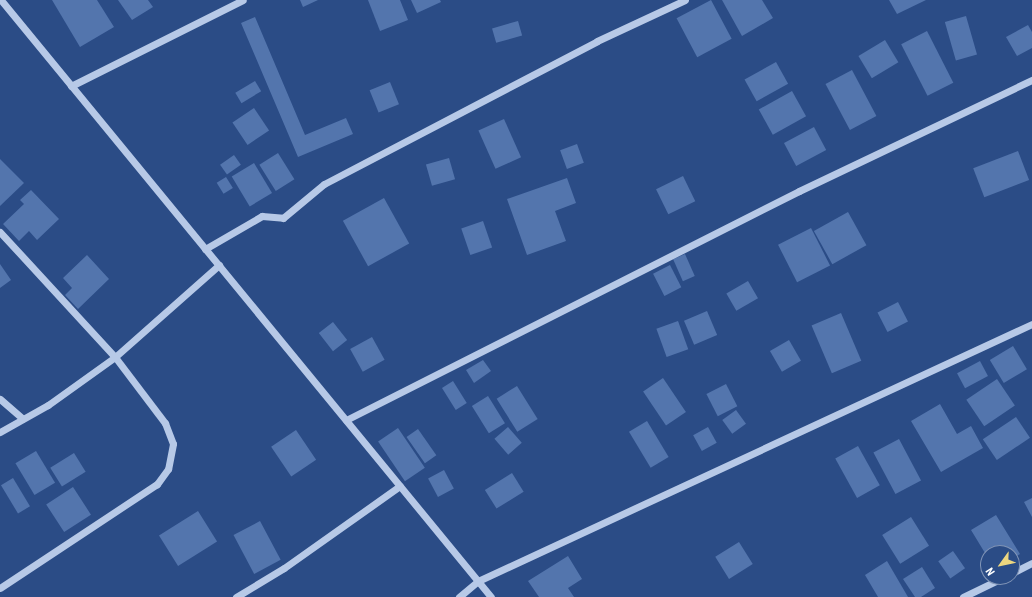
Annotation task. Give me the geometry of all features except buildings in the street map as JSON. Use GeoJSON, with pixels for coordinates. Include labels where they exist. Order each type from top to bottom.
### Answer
{"type":"FeatureCollection","features":[{"type":"Feature","properties":{"kind":"street"},"geometry":{"type":"LineString","coordinates":[[1,0],[491,597]]}},
{"type":"Feature","properties":{"kind":"street"},"geometry":{"type":"LineString","coordinates":[[71,86],[243,0]]}},
{"type":"Feature","properties":{"kind":"street"},"geometry":{"type":"LineString","coordinates":[[205,249],[262,216],[283,218],[324,184],[597,41],[685,0]]}},
{"type":"Feature","properties":{"kind":"street"},"geometry":{"type":"LineString","coordinates":[[346,420],[799,191],[1032,80]]}},
{"type":"Feature","properties":{"kind":"street"},"geometry":{"type":"LineString","coordinates":[[0,232],[115,358],[166,424],[173,444],[173,457],[168,469],[157,484],[0,588]]}},
{"type":"Feature","properties":{"kind":"street"},"geometry":{"type":"LineString","coordinates":[[0,432],[23,419],[115,358],[219,265]]}},
{"type":"Feature","properties":{"kind":"street"},"geometry":{"type":"LineString","coordinates":[[459,597],[478,581],[946,366],[1032,324]]}},
{"type":"Feature","properties":{"kind":"street"},"geometry":{"type":"LineString","coordinates":[[0,399],[23,419]]}},
{"type":"Feature","properties":{"kind":"street"},"geometry":{"type":"LineString","coordinates":[[236,597],[284,568],[400,486]]}},
{"type":"Feature","properties":{"kind":"street"},"geometry":{"type":"LineString","coordinates":[[1020,569],[1032,563]]}},
{"type":"Feature","properties":{"kind":"street"},"geometry":{"type":"LineString","coordinates":[[963,597],[988,585]]}}]}
